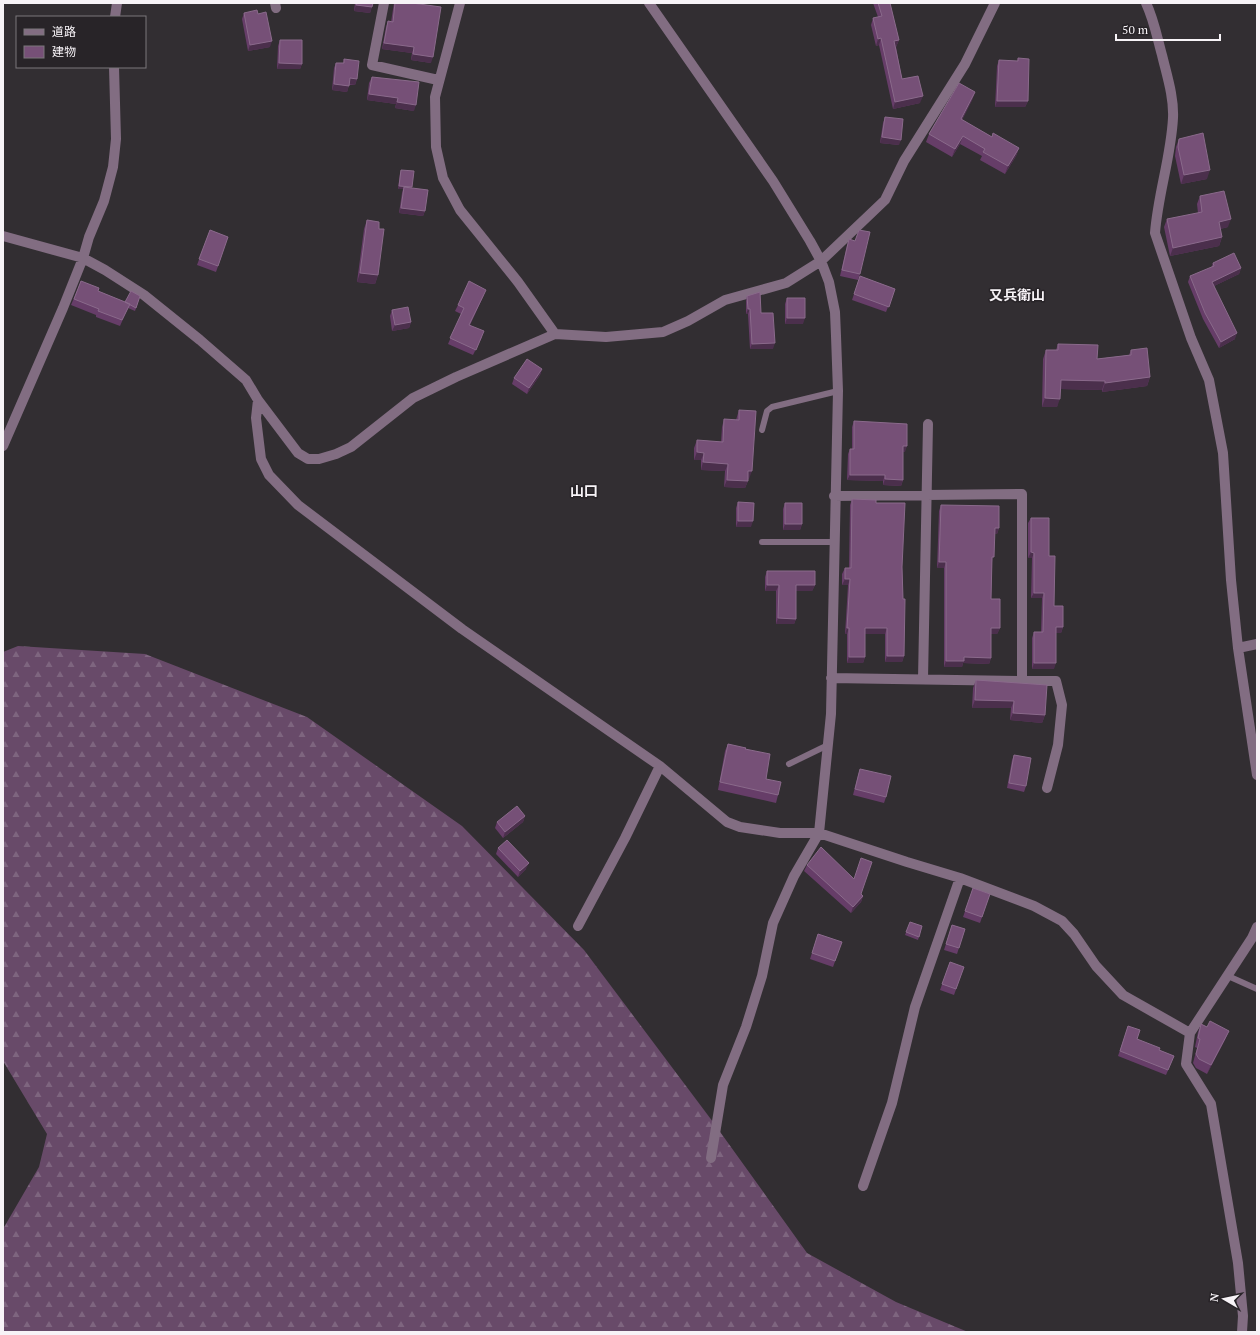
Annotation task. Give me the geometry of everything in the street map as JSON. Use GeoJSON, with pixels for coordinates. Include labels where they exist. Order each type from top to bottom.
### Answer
{"type":"FeatureCollection","features":[{"type":"Feature","properties":{"kind":"street"},"geometry":{"type":"LineString","coordinates":[[115,16],[117,3]]}},
{"type":"Feature","properties":{"kind":"street"},"geometry":{"type":"LineString","coordinates":[[384,3],[372,65],[438,80]]}},
{"type":"Feature","properties":{"kind":"street"},"geometry":{"type":"LineString","coordinates":[[460,3],[434,97],[436,147],[443,178],[460,210],[518,282],[555,334]]}},
{"type":"Feature","properties":{"kind":"street"},"geometry":{"type":"LineString","coordinates":[[649,3],[773,181],[821,261],[829,282],[835,312],[838,391],[834,496],[835,542],[831,678],[828,745],[819,833],[794,876],[773,923],[762,976],[746,1027],[723,1086],[711,1158]]}},
{"type":"Feature","properties":{"kind":"street"},"geometry":{"type":"LineString","coordinates":[[3,236],[83,258],[144,295],[200,340],[246,380],[258,400],[298,453],[308,459],[319,459],[336,454],[351,446],[413,398],[456,377],[555,334],[606,338],[663,332],[688,321],[725,300],[786,283],[821,261],[885,200],[904,161],[965,64],[995,3]]}},
{"type":"Feature","properties":{"kind":"street"},"geometry":{"type":"LineString","coordinates":[[1146,3],[1154,22],[1171,89],[1173,117],[1170,144],[1156,218],[1155,233],[1191,338],[1209,380],[1223,453],[1231,580],[1238,648],[1257,775]]}},
{"type":"Feature","properties":{"kind":"street"},"geometry":{"type":"LineString","coordinates":[[3,446],[83,258],[88,237],[104,201],[113,167],[116,139],[114,68]]}},
{"type":"Feature","properties":{"kind":"street"},"geometry":{"type":"LineString","coordinates":[[258,400],[256,418],[261,459],[269,475],[298,505],[462,628],[660,766],[727,822],[740,826],[780,833],[819,833],[960,878],[1034,906],[1062,921],[1074,934],[1096,966],[1123,995],[1190,1033]]}},
{"type":"Feature","properties":{"kind":"street"},"geometry":{"type":"LineString","coordinates":[[923,679],[928,495],[928,424]]}},
{"type":"Feature","properties":{"kind":"street"},"geometry":{"type":"LineString","coordinates":[[834,496],[1022,494],[1022,681]]}},
{"type":"Feature","properties":{"kind":"street"},"geometry":{"type":"LineString","coordinates":[[1238,648],[1257,644]]}},
{"type":"Feature","properties":{"kind":"street"},"geometry":{"type":"LineString","coordinates":[[831,678],[1056,681],[1062,704],[1058,745],[1047,788]]}},
{"type":"Feature","properties":{"kind":"street"},"geometry":{"type":"LineString","coordinates":[[578,926],[625,838],[660,766]]}},
{"type":"Feature","properties":{"kind":"street"},"geometry":{"type":"LineString","coordinates":[[863,1186],[892,1103],[915,1008],[960,878]]}},
{"type":"Feature","properties":{"kind":"street"},"geometry":{"type":"LineString","coordinates":[[1242,1332],[1238,1262],[1211,1104],[1186,1064],[1190,1033],[1228,976],[1257,927]]}},
{"type":"Feature","properties":{"kind":"lane"},"geometry":{"type":"LineString","coordinates":[[762,430],[767,411],[772,407],[838,391]]}},
{"type":"Feature","properties":{"kind":"lane"},"geometry":{"type":"LineString","coordinates":[[762,542],[835,542]]}},
{"type":"Feature","properties":{"kind":"lane"},"geometry":{"type":"LineString","coordinates":[[789,764],[828,745]]}},
{"type":"Feature","properties":{"kind":"lane"},"geometry":{"type":"LineString","coordinates":[[1228,976],[1257,989]]}},
{"type":"Feature","properties":{"kind":"green space"},"geometry":{"type":"Polygon","coordinates":[[[18,646],[145,654],[307,717],[462,826],[584,950],[713,1122],[807,1253],[896,1302],[968,1332],[3,1332],[3,1229],[39,1167],[47,1134],[3,1061],[3,652],[18,646]]]}},
{"type":"Feature","properties":{"kind":"building"},"geometry":{"type":"Polygon","coordinates":[[[357,3],[373,3],[372,7],[356,5],[357,3]]]}},
{"type":"Feature","properties":{"kind":"building"},"geometry":{"type":"Polygon","coordinates":[[[395,3],[412,3],[441,7],[433,57],[413,54],[414,47],[384,43],[388,21],[393,22],[395,3]]]}},
{"type":"Feature","properties":{"kind":"building"},"geometry":{"type":"Polygon","coordinates":[[[878,3],[890,3],[899,40],[894,41],[902,79],[918,76],[923,96],[895,102],[881,38],[878,39],[873,18],[882,16],[878,3]]]}},
{"type":"Feature","properties":{"kind":"building"},"geometry":{"type":"Polygon","coordinates":[[[257,10],[258,14],[266,12],[272,41],[250,45],[244,13],[257,10]]]}},
{"type":"Feature","properties":{"kind":"building"},"geometry":{"type":"Polygon","coordinates":[[[280,40],[302,40],[302,64],[279,63],[280,40]]]}},
{"type":"Feature","properties":{"kind":"building"},"geometry":{"type":"Polygon","coordinates":[[[1018,58],[1029,59],[1028,101],[997,101],[999,60],[1018,61],[1018,58]]]}},
{"type":"Feature","properties":{"kind":"building"},"geometry":{"type":"Polygon","coordinates":[[[344,59],[359,61],[357,79],[350,78],[349,86],[334,84],[336,63],[344,63],[344,59]]]}},
{"type":"Feature","properties":{"kind":"building"},"geometry":{"type":"Polygon","coordinates":[[[372,77],[419,82],[416,105],[397,102],[398,98],[369,94],[372,77]]]}},
{"type":"Feature","properties":{"kind":"building"},"geometry":{"type":"Polygon","coordinates":[[[959,83],[975,92],[961,119],[992,137],[993,133],[1019,148],[1008,166],[983,152],[985,149],[963,136],[955,149],[929,134],[959,83]]]}},
{"type":"Feature","properties":{"kind":"building"},"geometry":{"type":"Polygon","coordinates":[[[885,117],[903,119],[901,140],[882,137],[885,117]]]}},
{"type":"Feature","properties":{"kind":"building"},"geometry":{"type":"Polygon","coordinates":[[[1203,133],[1210,170],[1184,175],[1178,147],[1179,139],[1203,133]]]}},
{"type":"Feature","properties":{"kind":"building"},"geometry":{"type":"Polygon","coordinates":[[[401,170],[414,171],[412,187],[399,186],[401,170]]]}},
{"type":"Feature","properties":{"kind":"building"},"geometry":{"type":"Polygon","coordinates":[[[404,187],[428,190],[425,211],[401,208],[404,187]]]}},
{"type":"Feature","properties":{"kind":"building"},"geometry":{"type":"Polygon","coordinates":[[[1224,191],[1231,219],[1219,222],[1222,237],[1173,248],[1167,219],[1202,212],[1200,196],[1224,191]]]}},
{"type":"Feature","properties":{"kind":"building"},"geometry":{"type":"Polygon","coordinates":[[[367,220],[379,222],[379,229],[384,229],[378,275],[360,273],[367,220]]]}},
{"type":"Feature","properties":{"kind":"building"},"geometry":{"type":"Polygon","coordinates":[[[210,230],[228,237],[218,266],[199,259],[210,230]]]}},
{"type":"Feature","properties":{"kind":"building"},"geometry":{"type":"Polygon","coordinates":[[[859,230],[870,232],[860,274],[842,270],[849,239],[855,241],[859,230]]]}},
{"type":"Feature","properties":{"kind":"building"},"geometry":{"type":"Polygon","coordinates":[[[1234,253],[1241,268],[1212,282],[1237,333],[1221,342],[1205,313],[1190,276],[1214,266],[1213,263],[1234,253]]]}},
{"type":"Feature","properties":{"kind":"building"},"geometry":{"type":"Polygon","coordinates":[[[860,276],[895,289],[889,307],[854,294],[860,276]]]}},
{"type":"Feature","properties":{"kind":"building"},"geometry":{"type":"Polygon","coordinates":[[[81,281],[99,288],[98,291],[130,304],[122,320],[98,311],[99,309],[74,299],[81,281]]]}},
{"type":"Feature","properties":{"kind":"building"},"geometry":{"type":"Polygon","coordinates":[[[469,281],[486,290],[469,325],[484,331],[476,350],[450,338],[464,308],[458,305],[469,281]]]}},
{"type":"Feature","properties":{"kind":"building"},"geometry":{"type":"Polygon","coordinates":[[[131,291],[140,296],[136,308],[125,302],[131,291]]]}},
{"type":"Feature","properties":{"kind":"building"},"geometry":{"type":"Polygon","coordinates":[[[760,292],[761,313],[773,313],[775,343],[752,344],[750,309],[748,309],[747,296],[760,292]]]}},
{"type":"Feature","properties":{"kind":"building"},"geometry":{"type":"Polygon","coordinates":[[[787,298],[805,298],[805,318],[787,318],[787,298]]]}},
{"type":"Feature","properties":{"kind":"building"},"geometry":{"type":"Polygon","coordinates":[[[408,307],[411,322],[395,325],[392,310],[408,307]]]}},
{"type":"Feature","properties":{"kind":"building"},"geometry":{"type":"Polygon","coordinates":[[[1058,344],[1098,345],[1097,359],[1131,355],[1131,350],[1147,348],[1150,377],[1105,383],[1105,381],[1061,380],[1060,399],[1045,398],[1046,350],[1058,350],[1058,344]]]}},
{"type":"Feature","properties":{"kind":"building"},"geometry":{"type":"Polygon","coordinates":[[[527,359],[542,369],[529,388],[514,378],[527,359]]]}},
{"type":"Feature","properties":{"kind":"building"},"geometry":{"type":"Polygon","coordinates":[[[739,410],[756,411],[752,471],[748,471],[748,481],[727,480],[728,464],[703,462],[704,453],[697,452],[697,440],[723,442],[724,419],[739,420],[739,410]]]}},
{"type":"Feature","properties":{"kind":"building"},"geometry":{"type":"Polygon","coordinates":[[[854,421],[907,424],[907,446],[903,446],[903,480],[885,479],[885,475],[850,475],[850,449],[854,449],[854,421]]]}},
{"type":"Feature","properties":{"kind":"building"},"geometry":{"type":"Polygon","coordinates":[[[852,499],[876,500],[876,503],[905,503],[902,567],[903,599],[905,599],[904,656],[887,656],[887,628],[865,628],[865,657],[849,657],[849,628],[847,628],[850,579],[845,579],[845,568],[851,568],[852,499]]]}},
{"type":"Feature","properties":{"kind":"building"},"geometry":{"type":"Polygon","coordinates":[[[738,502],[754,503],[753,521],[738,521],[738,502]]]}},
{"type":"Feature","properties":{"kind":"building"},"geometry":{"type":"Polygon","coordinates":[[[785,503],[802,503],[802,524],[785,524],[785,503]]]}},
{"type":"Feature","properties":{"kind":"building"},"geometry":{"type":"Polygon","coordinates":[[[941,505],[999,506],[999,528],[995,528],[994,557],[992,557],[991,599],[1000,599],[1000,628],[991,628],[991,658],[964,657],[964,661],[946,661],[946,562],[939,562],[941,505]]]}},
{"type":"Feature","properties":{"kind":"building"},"geometry":{"type":"Polygon","coordinates":[[[1031,518],[1049,518],[1049,556],[1055,556],[1054,606],[1063,606],[1063,627],[1056,627],[1056,663],[1034,663],[1034,632],[1043,632],[1044,593],[1034,593],[1034,553],[1031,552],[1031,518]]]}},
{"type":"Feature","properties":{"kind":"building"},"geometry":{"type":"Polygon","coordinates":[[[767,571],[815,571],[815,585],[796,585],[796,619],[778,618],[779,585],[767,585],[767,571]]]}},
{"type":"Feature","properties":{"kind":"building"},"geometry":{"type":"Polygon","coordinates":[[[976,680],[1047,685],[1045,715],[1013,713],[1014,701],[975,700],[976,680]]]}},
{"type":"Feature","properties":{"kind":"building"},"geometry":{"type":"Polygon","coordinates":[[[728,744],[770,754],[766,779],[781,782],[778,795],[720,782],[728,744]]]}},
{"type":"Feature","properties":{"kind":"building"},"geometry":{"type":"Polygon","coordinates":[[[1014,755],[1031,758],[1026,786],[1009,783],[1014,755]]]}},
{"type":"Feature","properties":{"kind":"building"},"geometry":{"type":"Polygon","coordinates":[[[860,769],[891,776],[886,797],[855,789],[860,769]]]}},
{"type":"Feature","properties":{"kind":"building"},"geometry":{"type":"Polygon","coordinates":[[[517,806],[525,816],[505,832],[497,822],[517,806]]]}},
{"type":"Feature","properties":{"kind":"building"},"geometry":{"type":"Polygon","coordinates":[[[507,840],[529,863],[520,871],[498,848],[507,840]]]}},
{"type":"Feature","properties":{"kind":"building"},"geometry":{"type":"Polygon","coordinates":[[[821,847],[854,879],[861,858],[872,862],[861,894],[863,896],[853,907],[807,865],[821,847]]]}},
{"type":"Feature","properties":{"kind":"building"},"geometry":{"type":"Polygon","coordinates":[[[973,888],[990,894],[982,917],[965,911],[973,888]]]}},
{"type":"Feature","properties":{"kind":"building"},"geometry":{"type":"Polygon","coordinates":[[[910,922],[922,926],[919,937],[906,932],[910,922]]]}},
{"type":"Feature","properties":{"kind":"building"},"geometry":{"type":"Polygon","coordinates":[[[952,925],[965,929],[959,948],[946,944],[952,925]]]}},
{"type":"Feature","properties":{"kind":"building"},"geometry":{"type":"Polygon","coordinates":[[[818,934],[842,942],[835,961],[812,953],[818,934]]]}},
{"type":"Feature","properties":{"kind":"building"},"geometry":{"type":"Polygon","coordinates":[[[950,962],[964,967],[956,989],[942,984],[950,962]]]}},
{"type":"Feature","properties":{"kind":"building"},"geometry":{"type":"Polygon","coordinates":[[[1210,1021],[1229,1031],[1211,1065],[1199,1059],[1196,1054],[1200,1039],[1198,1038],[1201,1024],[1207,1027],[1210,1021]]]}},
{"type":"Feature","properties":{"kind":"building"},"geometry":{"type":"Polygon","coordinates":[[[1128,1026],[1140,1030],[1137,1039],[1160,1048],[1159,1050],[1174,1056],[1168,1070],[1120,1051],[1128,1026]]]}},
{"type":"Feature","properties":{"kind":"district","name":"又兵衛山"},"geometry":{"type":"Point","coordinates":[1017,295]}},
{"type":"Feature","properties":{"kind":"district","name":"山口"},"geometry":{"type":"Point","coordinates":[584,491]}}]}
